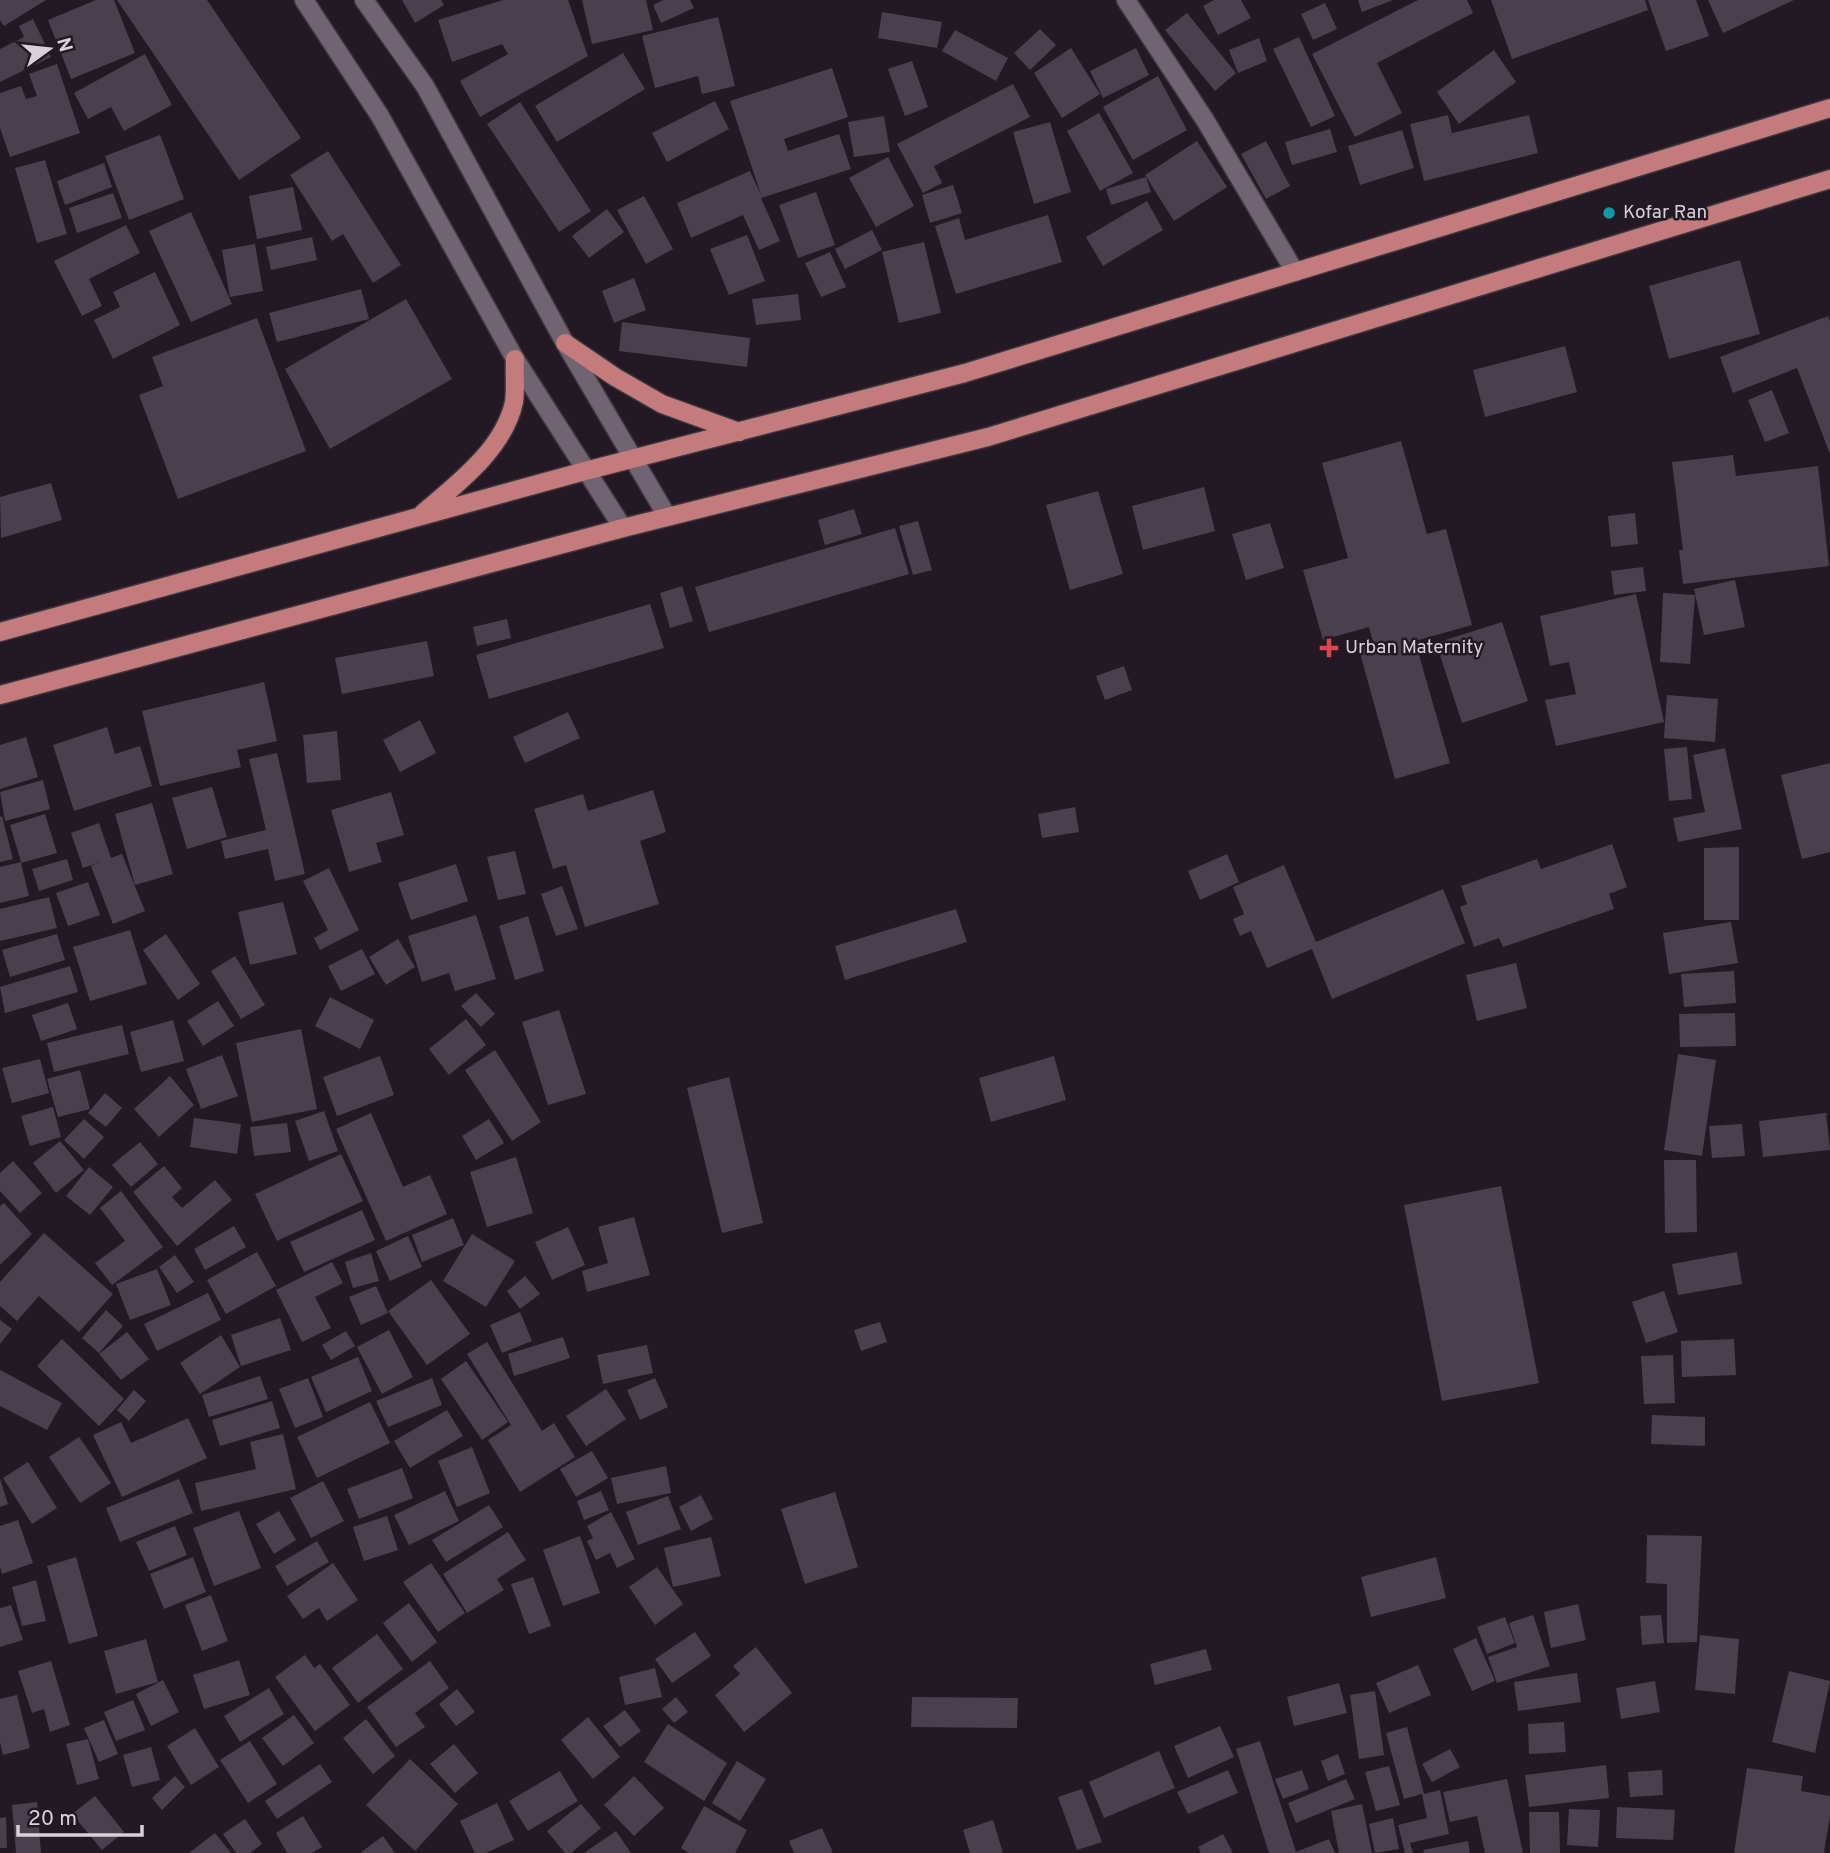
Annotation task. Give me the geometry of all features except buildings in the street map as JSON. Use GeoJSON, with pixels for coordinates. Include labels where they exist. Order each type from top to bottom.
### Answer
{"type":"FeatureCollection","features":[{"type":"Feature","properties":{"kind":"main road"},"geometry":{"type":"LineString","coordinates":[[0,632],[585,471],[965,373],[1830,108]]}},
{"type":"Feature","properties":{"kind":"main road"},"geometry":{"type":"LineString","coordinates":[[0,695],[623,527],[988,437],[1829,182]]}},
{"type":"Feature","properties":{"kind":"main road"},"geometry":{"type":"LineString","coordinates":[[565,343],[615,377],[662,404],[739,432]]}},
{"type":"Feature","properties":{"kind":"main road"},"geometry":{"type":"LineString","coordinates":[[418,517],[470,472],[498,439],[514,402],[515,359]]}},
{"type":"Feature","properties":{"kind":"street"},"geometry":{"type":"LineString","coordinates":[[304,0],[380,116],[515,359],[623,527]]}},
{"type":"Feature","properties":{"kind":"street"},"geometry":{"type":"LineString","coordinates":[[364,0],[425,86],[565,343],[667,516]]}},
{"type":"Feature","properties":{"kind":"street"},"geometry":{"type":"LineString","coordinates":[[1126,0],[1205,120],[1295,272]]}},
{"type":"Feature","properties":{"kind":"place","name":"Kofar Ran"},"geometry":{"type":"Point","coordinates":[1609,213]}},
{"type":"Feature","properties":{"kind":"place","name":"Urban Maternity"},"geometry":{"type":"Point","coordinates":[1329,648]}}]}
